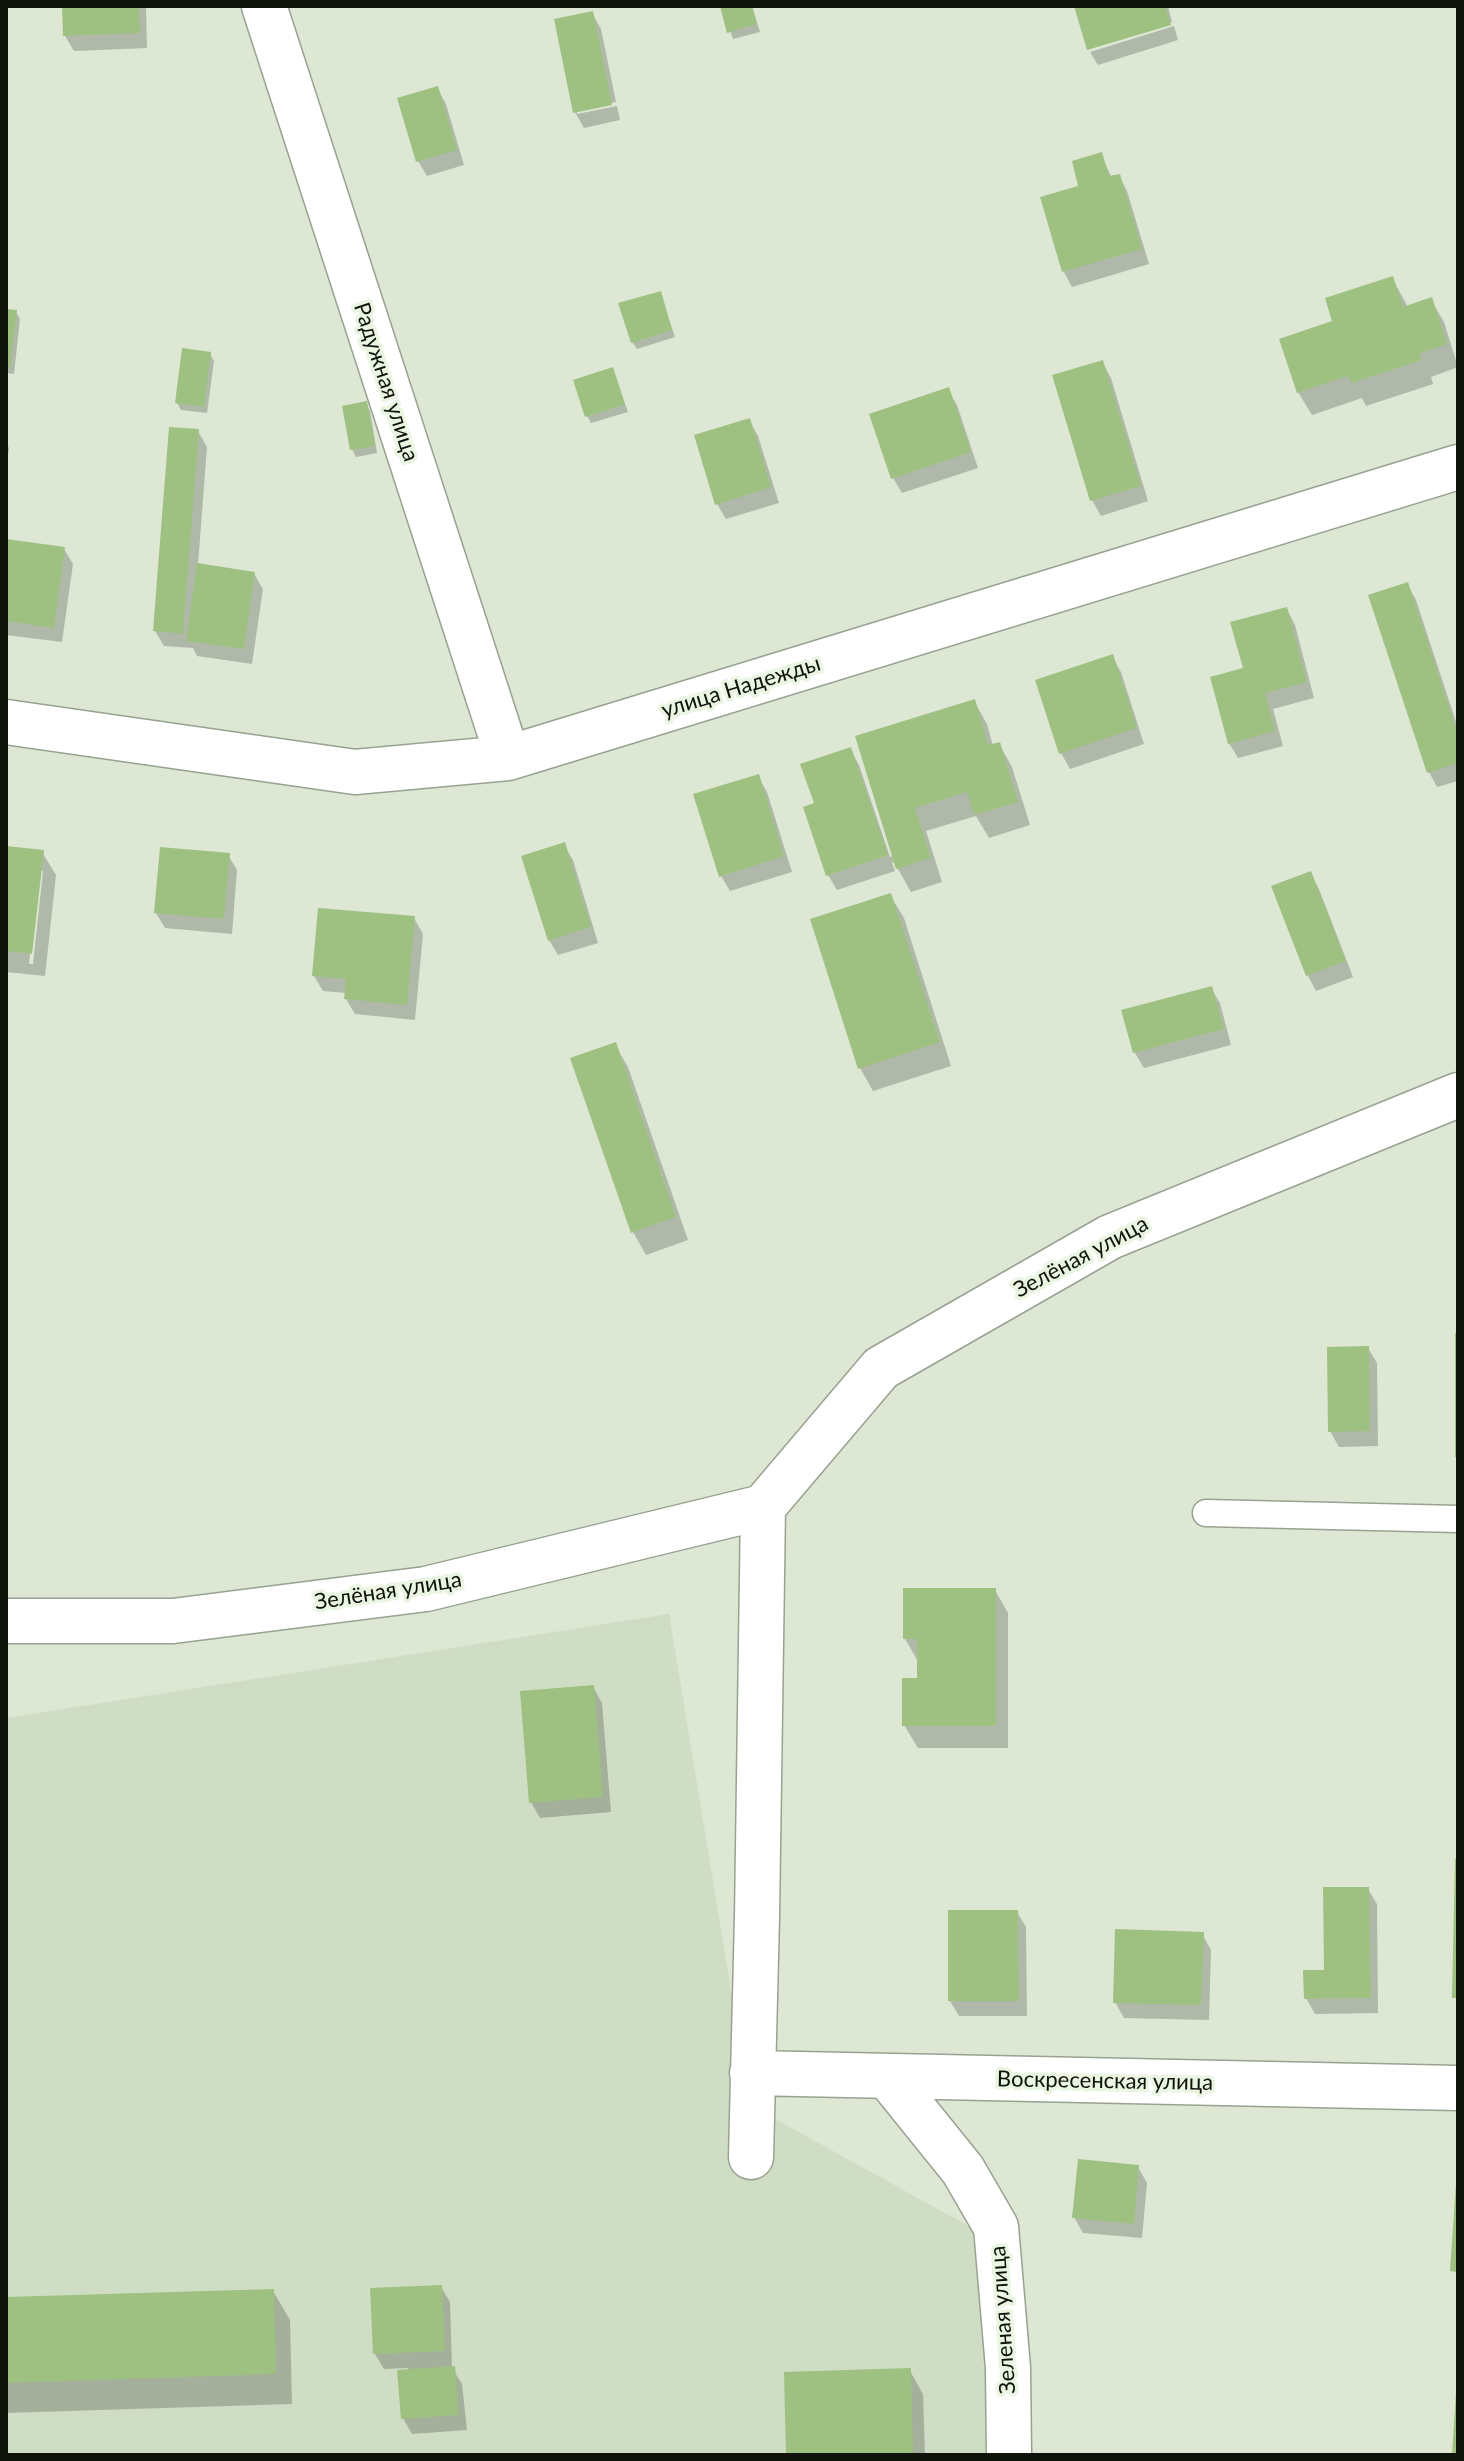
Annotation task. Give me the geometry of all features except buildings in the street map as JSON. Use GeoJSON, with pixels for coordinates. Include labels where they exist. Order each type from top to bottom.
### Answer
{"type":"FeatureCollection","features":[{"type":"Feature","properties":{"kind":"street","name":"Радужная улица"},"geometry":{"type":"LineString","coordinates":[[264,6],[508,758]]}},
{"type":"Feature","properties":{"kind":"street","name":"улица Надежды"},"geometry":{"type":"LineString","coordinates":[[6,722],[355,772],[508,758],[1458,467]]}},
{"type":"Feature","properties":{"kind":"street","name":"Зелёная улица"},"geometry":{"type":"LineString","coordinates":[[6,1621],[173,1621],[426,1589],[763,1507],[881,1368],[1110,1237],[1458,1095]]}},
{"type":"Feature","properties":{"kind":"street"},"geometry":{"type":"LineString","coordinates":[[751,2157],[763,1507]]}},
{"type":"Feature","properties":{"kind":"street","name":"Воскресенская улица"},"geometry":{"type":"LineString","coordinates":[[752,2073],[1458,2088]]}},
{"type":"Feature","properties":{"kind":"street","name":"Зеленая улица"},"geometry":{"type":"LineString","coordinates":[[888,2077],[963,2170],[996,2227],[1008,2368],[1009,2455]]}},
{"type":"Feature","properties":{"kind":"lane"},"geometry":{"type":"LineString","coordinates":[[1206,1513],[1458,1519]]}},
{"type":"Feature","properties":{"kind":"shaded area"},"geometry":{"type":"Polygon","coordinates":[[[669,1614],[750,2105],[981,2233],[990,2455],[6,2455],[6,1718],[669,1614]]]}}]}
